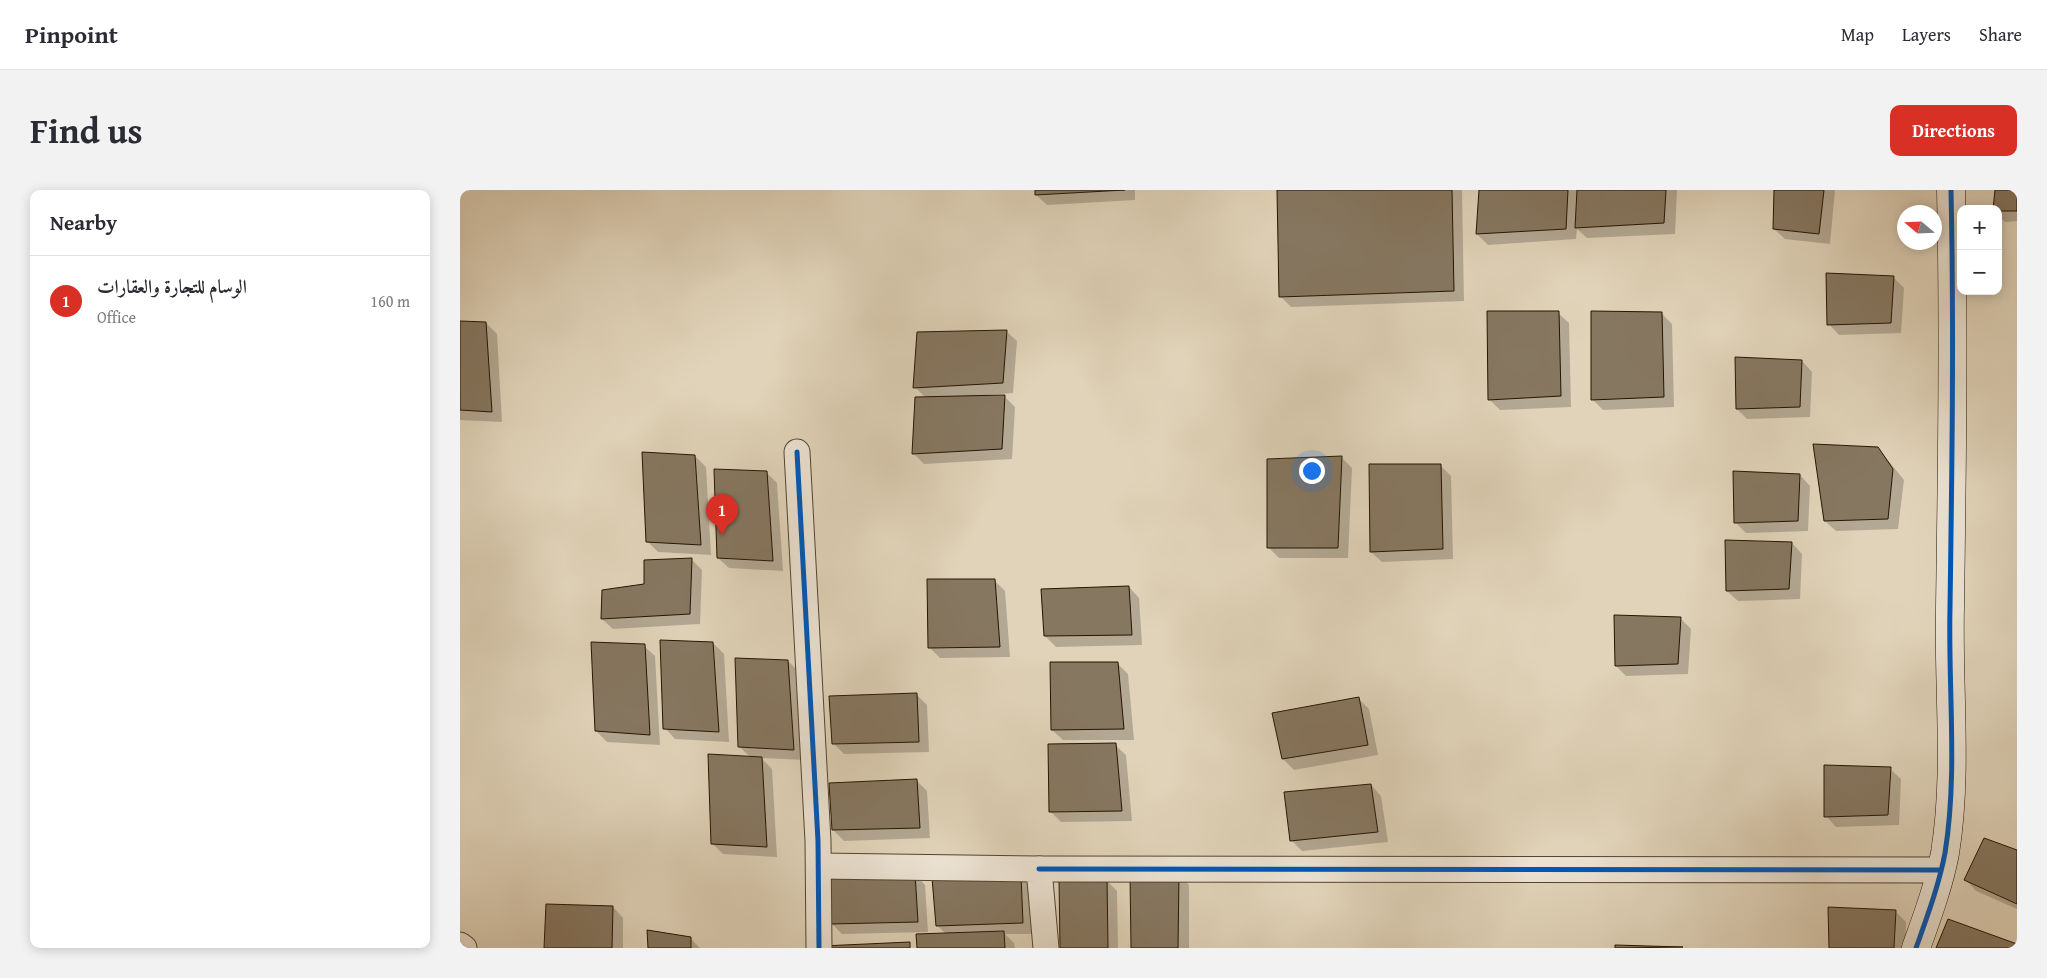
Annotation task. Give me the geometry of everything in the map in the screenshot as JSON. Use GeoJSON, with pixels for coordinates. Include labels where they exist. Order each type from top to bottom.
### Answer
{"type":"FeatureCollection","features":[{"type":"Feature","properties":{"kind":"street"},"geometry":{"type":"LineString","coordinates":[[1916,948],[1944,854],[1950,805],[1952,754],[1949,650],[1954,334],[1951,190]]}},
{"type":"Feature","properties":{"kind":"street"},"geometry":{"type":"LineString","coordinates":[[797,452],[819,866],[819,948]]}},
{"type":"Feature","properties":{"kind":"street"},"geometry":{"type":"LineString","coordinates":[[819,866],[1039,869],[1940,870]]}},
{"type":"Feature","properties":{"kind":"street"},"geometry":{"type":"LineString","coordinates":[[1039,869],[1046,948]]}},
{"type":"Feature","properties":{"kind":"street"},"geometry":{"type":"LineString","coordinates":[[460,945],[464,948]]}},
{"type":"Feature","properties":{"kind":"building"},"geometry":{"type":"Polygon","coordinates":[[[1035,190],[1125,190],[1035,195],[1035,190]]]}},
{"type":"Feature","properties":{"kind":"building"},"geometry":{"type":"Polygon","coordinates":[[[1277,190],[1452,190],[1454,291],[1279,297],[1277,190]]]}},
{"type":"Feature","properties":{"kind":"building"},"geometry":{"type":"Polygon","coordinates":[[[1479,190],[1568,190],[1566,229],[1476,234],[1479,190]]]}},
{"type":"Feature","properties":{"kind":"building"},"geometry":{"type":"Polygon","coordinates":[[[1577,190],[1666,190],[1664,223],[1575,228],[1577,190]]]}},
{"type":"Feature","properties":{"kind":"building"},"geometry":{"type":"Polygon","coordinates":[[[1774,190],[1824,190],[1819,234],[1773,229],[1774,190]]]}},
{"type":"Feature","properties":{"kind":"building"},"geometry":{"type":"Polygon","coordinates":[[[1995,190],[2017,190],[2017,211],[2002,211],[2002,205],[1993,205],[1995,190]]]}},
{"type":"Feature","properties":{"kind":"building"},"geometry":{"type":"Polygon","coordinates":[[[1826,273],[1894,276],[1891,323],[1827,325],[1826,273]]]}},
{"type":"Feature","properties":{"kind":"building"},"geometry":{"type":"Polygon","coordinates":[[[1487,311],[1559,311],[1561,396],[1488,400],[1487,311]]]}},
{"type":"Feature","properties":{"kind":"building"},"geometry":{"type":"Polygon","coordinates":[[[1591,311],[1662,312],[1664,397],[1591,400],[1591,311]]]}},
{"type":"Feature","properties":{"kind":"building"},"geometry":{"type":"Polygon","coordinates":[[[460,321],[486,322],[492,412],[460,410],[460,321]]]}},
{"type":"Feature","properties":{"kind":"building"},"geometry":{"type":"Polygon","coordinates":[[[1007,330],[1003,383],[913,388],[917,332],[1007,330]]]}},
{"type":"Feature","properties":{"kind":"building"},"geometry":{"type":"Polygon","coordinates":[[[1735,357],[1802,360],[1800,407],[1736,409],[1735,357]]]}},
{"type":"Feature","properties":{"kind":"building"},"geometry":{"type":"Polygon","coordinates":[[[1005,395],[1002,449],[912,454],[915,397],[1005,395]]]}},
{"type":"Feature","properties":{"kind":"building"},"geometry":{"type":"Polygon","coordinates":[[[1813,444],[1878,447],[1893,469],[1888,519],[1824,521],[1813,444]]]}},
{"type":"Feature","properties":{"kind":"building"},"geometry":{"type":"Polygon","coordinates":[[[642,452],[695,455],[701,545],[646,542],[642,452]]]}},
{"type":"Feature","properties":{"kind":"building"},"geometry":{"type":"Polygon","coordinates":[[[1342,456],[1338,548],[1267,548],[1267,459],[1342,456]]]}},
{"type":"Feature","properties":{"kind":"building"},"geometry":{"type":"Polygon","coordinates":[[[1369,464],[1441,464],[1443,549],[1370,552],[1369,464]]]}},
{"type":"Feature","properties":{"kind":"building"},"geometry":{"type":"Polygon","coordinates":[[[714,469],[767,471],[773,561],[717,558],[714,469]]]}},
{"type":"Feature","properties":{"kind":"building"},"geometry":{"type":"Polygon","coordinates":[[[1733,471],[1800,474],[1798,521],[1734,523],[1733,471]]]}},
{"type":"Feature","properties":{"kind":"building"},"geometry":{"type":"Polygon","coordinates":[[[1725,540],[1792,542],[1789,589],[1726,591],[1725,540]]]}},
{"type":"Feature","properties":{"kind":"building"},"geometry":{"type":"Polygon","coordinates":[[[692,558],[690,614],[601,619],[602,590],[644,584],[644,560],[692,558]]]}},
{"type":"Feature","properties":{"kind":"building"},"geometry":{"type":"Polygon","coordinates":[[[927,579],[995,579],[1000,647],[928,648],[927,579]]]}},
{"type":"Feature","properties":{"kind":"building"},"geometry":{"type":"Polygon","coordinates":[[[1129,586],[1132,635],[1044,636],[1041,589],[1129,586]]]}},
{"type":"Feature","properties":{"kind":"building"},"geometry":{"type":"Polygon","coordinates":[[[1614,615],[1681,617],[1678,664],[1615,666],[1614,615]]]}},
{"type":"Feature","properties":{"kind":"building"},"geometry":{"type":"Polygon","coordinates":[[[660,640],[713,642],[719,732],[663,729],[660,640]]]}},
{"type":"Feature","properties":{"kind":"building"},"geometry":{"type":"Polygon","coordinates":[[[591,642],[645,644],[650,735],[595,731],[591,642]]]}},
{"type":"Feature","properties":{"kind":"building"},"geometry":{"type":"Polygon","coordinates":[[[735,658],[788,660],[794,750],[738,747],[735,658]]]}},
{"type":"Feature","properties":{"kind":"building"},"geometry":{"type":"Polygon","coordinates":[[[1050,662],[1118,662],[1124,729],[1051,730],[1050,662]]]}},
{"type":"Feature","properties":{"kind":"building"},"geometry":{"type":"Polygon","coordinates":[[[917,693],[919,742],[832,744],[829,696],[917,693]]]}},
{"type":"Feature","properties":{"kind":"building"},"geometry":{"type":"Polygon","coordinates":[[[1359,697],[1368,745],[1282,759],[1272,713],[1359,697]]]}},
{"type":"Feature","properties":{"kind":"building"},"geometry":{"type":"Polygon","coordinates":[[[1116,743],[1122,811],[1049,812],[1048,744],[1116,743]]]}},
{"type":"Feature","properties":{"kind":"building"},"geometry":{"type":"Polygon","coordinates":[[[708,754],[762,757],[767,847],[711,844],[708,754]]]}},
{"type":"Feature","properties":{"kind":"building"},"geometry":{"type":"Polygon","coordinates":[[[1824,765],[1891,767],[1888,815],[1824,817],[1824,765]]]}},
{"type":"Feature","properties":{"kind":"building"},"geometry":{"type":"Polygon","coordinates":[[[917,779],[920,828],[832,830],[829,783],[917,779]]]}},
{"type":"Feature","properties":{"kind":"building"},"geometry":{"type":"Polygon","coordinates":[[[1371,784],[1378,832],[1290,841],[1284,792],[1371,784]]]}},
{"type":"Feature","properties":{"kind":"building"},"geometry":{"type":"Polygon","coordinates":[[[1984,838],[2017,850],[2017,904],[1964,880],[1984,838]]]}},
{"type":"Feature","properties":{"kind":"building"},"geometry":{"type":"Polygon","coordinates":[[[915,873],[918,922],[830,924],[827,876],[915,873]]]}},
{"type":"Feature","properties":{"kind":"building"},"geometry":{"type":"Polygon","coordinates":[[[1179,873],[1178,948],[1131,948],[1130,874],[1179,873]]]}},
{"type":"Feature","properties":{"kind":"building"},"geometry":{"type":"Polygon","coordinates":[[[1021,875],[1023,923],[936,926],[932,878],[1021,875]]]}},
{"type":"Feature","properties":{"kind":"building"},"geometry":{"type":"Polygon","coordinates":[[[1059,878],[1107,879],[1108,948],[1060,948],[1059,878]]]}},
{"type":"Feature","properties":{"kind":"building"},"geometry":{"type":"Polygon","coordinates":[[[546,904],[613,906],[612,948],[544,948],[546,904]]]}},
{"type":"Feature","properties":{"kind":"building"},"geometry":{"type":"Polygon","coordinates":[[[1828,907],[1896,910],[1894,948],[1829,948],[1828,907]]]}},
{"type":"Feature","properties":{"kind":"building"},"geometry":{"type":"Polygon","coordinates":[[[1948,919],[2017,944],[2017,948],[1936,948],[1948,919]]]}},
{"type":"Feature","properties":{"kind":"building"},"geometry":{"type":"Polygon","coordinates":[[[647,930],[691,937],[691,948],[648,948],[647,930]]]}},
{"type":"Feature","properties":{"kind":"building"},"geometry":{"type":"Polygon","coordinates":[[[1004,931],[1005,948],[917,948],[916,934],[1004,931]]]}},
{"type":"Feature","properties":{"kind":"building"},"geometry":{"type":"Polygon","coordinates":[[[910,942],[910,948],[822,948],[822,946],[910,942]]]}},
{"type":"Feature","properties":{"kind":"building"},"geometry":{"type":"Polygon","coordinates":[[[1615,945],[1683,947],[1615,948],[1615,945]]]}},
{"type":"Feature","properties":{"kind":"cycle path"},"geometry":{"type":"LineString","coordinates":[[1916,948],[1932,901],[1945,853],[1951,792],[1950,638],[1953,346],[1951,190]]}},
{"type":"Feature","properties":{"kind":"cycle path"},"geometry":{"type":"LineString","coordinates":[[797,452],[818,841],[819,948]]}},
{"type":"Feature","properties":{"kind":"cycle path"},"geometry":{"type":"LineString","coordinates":[[1039,869],[1940,870]]}},
{"type":"Feature","properties":{"kind":"place","name":"الوسام للتجارة والعقارات"},"geometry":{"type":"Point","coordinates":[722,535]}}]}
